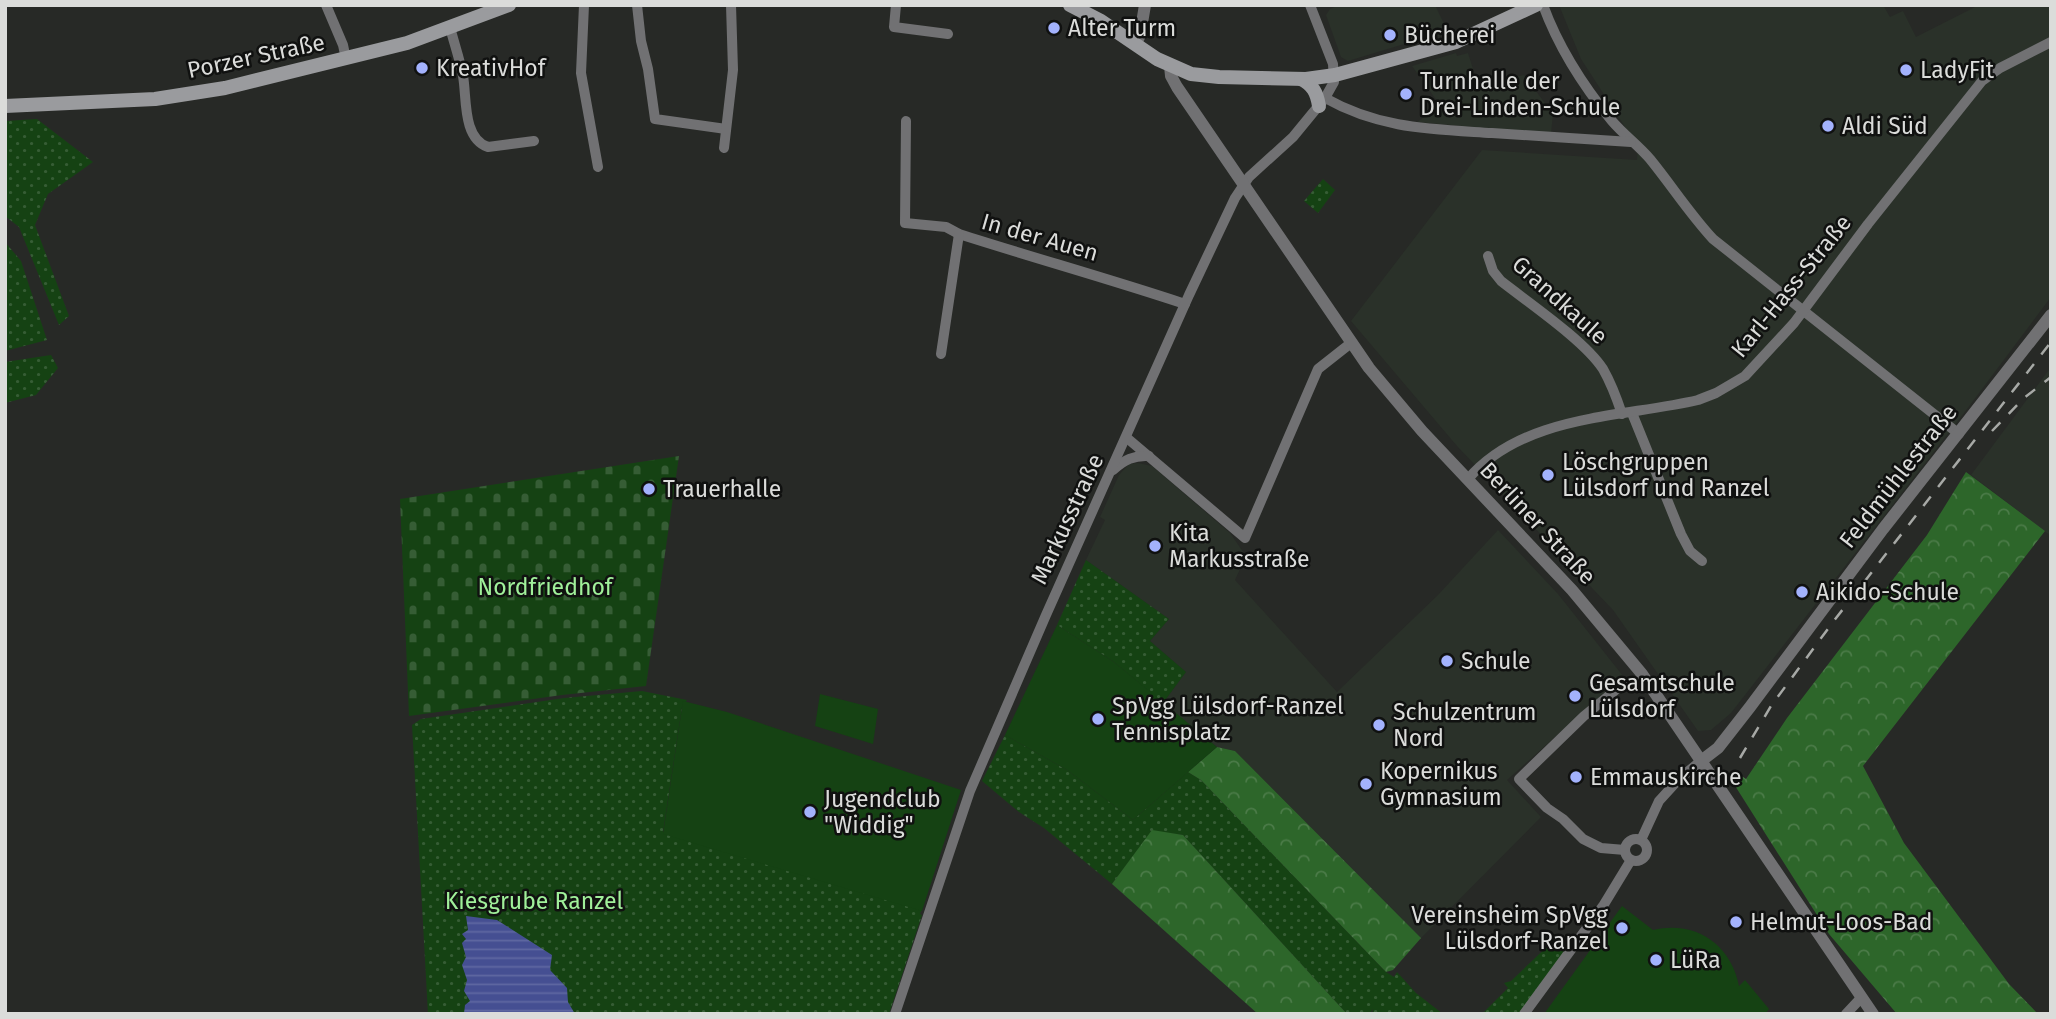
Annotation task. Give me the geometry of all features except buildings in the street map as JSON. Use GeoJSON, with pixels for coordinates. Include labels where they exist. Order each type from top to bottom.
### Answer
{"type":"FeatureCollection","features":[{"type":"Feature","properties":{"kind":"main road","name":"Porzer Straße"},"geometry":{"type":"LineString","coordinates":[[5,106],[146,100],[225,88],[407,43],[509,5]]}},
{"type":"Feature","properties":{"kind":"main road"},"geometry":{"type":"LineString","coordinates":[[1070,5],[1101,21],[1170,66],[1191,74],[1301,79],[1335,75],[1456,41],[1534,6]]}},
{"type":"Feature","properties":{"kind":"main road"},"geometry":{"type":"LineString","coordinates":[[1301,79],[1313,88],[1322,102]]}},
{"type":"Feature","properties":{"kind":"street"},"geometry":{"type":"LineString","coordinates":[[326,5],[346,59]]}},
{"type":"Feature","properties":{"kind":"street"},"geometry":{"type":"LineString","coordinates":[[584,5],[581,73],[598,167]]}},
{"type":"Feature","properties":{"kind":"street"},"geometry":{"type":"LineString","coordinates":[[637,5],[655,119],[726,129]]}},
{"type":"Feature","properties":{"kind":"street"},"geometry":{"type":"LineString","coordinates":[[723,148],[733,70],[731,5]]}},
{"type":"Feature","properties":{"kind":"street"},"geometry":{"type":"LineString","coordinates":[[896,5],[894,27],[948,34]]}},
{"type":"Feature","properties":{"kind":"street"},"geometry":{"type":"LineString","coordinates":[[1136,43],[1145,5]]}},
{"type":"Feature","properties":{"kind":"street"},"geometry":{"type":"LineString","coordinates":[[1324,5],[1311,8],[1335,75]]}},
{"type":"Feature","properties":{"kind":"street"},"geometry":{"type":"LineString","coordinates":[[1534,6],[1556,34],[1588,89],[1631,142],[1652,162],[1682,204],[1713,239],[1959,433]]}},
{"type":"Feature","properties":{"kind":"street"},"geometry":{"type":"LineString","coordinates":[[450,27],[463,77],[468,117],[482,145],[488,147],[534,141]]}},
{"type":"Feature","properties":{"kind":"street","name":"Karl-Hass-Straße"},"geometry":{"type":"LineString","coordinates":[[1468,479],[1515,443],[1531,435],[1551,428],[1698,400],[1745,376],[1805,310],[1868,224],[1982,81],[2000,68],[2051,42]]}},
{"type":"Feature","properties":{"kind":"street","name":"Berliner Straße"},"geometry":{"type":"LineString","coordinates":[[1170,66],[1177,88],[1351,343],[1396,402],[1607,630],[1642,674],[1873,1014]]}},
{"type":"Feature","properties":{"kind":"street","name":"Markusstraße"},"geometry":{"type":"LineString","coordinates":[[895,1014],[969,794],[1045,615],[1127,438],[1185,304],[1235,198],[1249,177],[1293,137],[1322,102],[1335,75]]}},
{"type":"Feature","properties":{"kind":"street"},"geometry":{"type":"LineString","coordinates":[[1322,102],[1377,121],[1433,130],[1631,142]]}},
{"type":"Feature","properties":{"kind":"street"},"geometry":{"type":"LineString","coordinates":[[906,121],[905,223],[946,227],[959,234]]}},
{"type":"Feature","properties":{"kind":"street","name":"In der Auen"},"geometry":{"type":"LineString","coordinates":[[941,354],[959,234],[1185,304]]}},
{"type":"Feature","properties":{"kind":"street","name":"Grandkaule"},"geometry":{"type":"LineString","coordinates":[[1488,256],[1493,271],[1501,281],[1598,363],[1627,414],[1681,534],[1690,551],[1702,561]]}},
{"type":"Feature","properties":{"kind":"street","name":"Feldmühlestraße"},"geometry":{"type":"LineString","coordinates":[[1700,761],[1718,748],[1883,529],[2051,315]]}},
{"type":"Feature","properties":{"kind":"street"},"geometry":{"type":"LineString","coordinates":[[1127,438],[1245,538],[1318,369],[1351,343]]}},
{"type":"Feature","properties":{"kind":"street"},"geometry":{"type":"LineString","coordinates":[[1111,472],[1130,458],[1138,455],[1150,456]]}},
{"type":"Feature","properties":{"kind":"street"},"geometry":{"type":"LineString","coordinates":[[1623,684],[1584,716],[1519,779],[1583,839],[1601,848],[1638,860],[1646,853],[1646,846],[1641,840]]}},
{"type":"Feature","properties":{"kind":"street"},"geometry":{"type":"LineString","coordinates":[[1641,840],[1659,801],[1700,761]]}},
{"type":"Feature","properties":{"kind":"street"},"geometry":{"type":"LineString","coordinates":[[1524,1014],[1603,906],[1628,855],[1627,844],[1632,840],[1641,840]]}},
{"type":"Feature","properties":{"kind":"street"},"geometry":{"type":"LineString","coordinates":[[1846,1014],[1861,998]]}},
{"type":"Feature","properties":{"kind":"shaded area"},"geometry":{"type":"Polygon","coordinates":[[[1339,5],[1435,5],[1449,34],[1424,38],[1348,61],[1341,57],[1326,15],[1330,9],[1339,5]]]}},
{"type":"Feature","properties":{"kind":"shaded area"},"geometry":{"type":"Polygon","coordinates":[[[1559,5],[1883,5],[1890,17],[1903,11],[1916,37],[1979,5],[2051,5],[2051,297],[1731,713],[1711,730],[1698,731],[1613,610],[1457,446],[1351,321],[1482,150],[1637,160],[1638,147],[1581,59],[1559,5]]]}},
{"type":"Feature","properties":{"kind":"shaded area"},"geometry":{"type":"Polygon","coordinates":[[[1456,53],[1457,56],[1468,53],[1478,85],[1524,75],[1553,114],[1551,134],[1417,122],[1442,108],[1412,66],[1456,53]]]}},
{"type":"Feature","properties":{"kind":"shaded area"},"geometry":{"type":"Polygon","coordinates":[[[2051,367],[2051,536],[1971,475],[2051,367]]]}},
{"type":"Feature","properties":{"kind":"shaded area","name":"Schulzentrum Nord"},"geometry":{"type":"Polygon","coordinates":[[[1129,464],[1152,466],[1230,533],[1246,556],[1235,580],[1337,692],[1438,595],[1498,530],[1558,594],[1623,676],[1507,780],[1541,817],[1421,938],[1235,751],[1217,747],[1163,703],[1186,672],[1150,641],[1169,619],[1086,560],[1105,520],[1100,517],[1119,475],[1129,464]]]}},
{"type":"Feature","properties":{"kind":"green space"},"geometry":{"type":"Polygon","coordinates":[[[37,119],[93,162],[48,194],[35,225],[69,316],[59,325],[19,227],[5,216],[5,121],[37,119]]]}},
{"type":"Feature","properties":{"kind":"green space"},"geometry":{"type":"Polygon","coordinates":[[[1323,179],[1335,190],[1318,213],[1304,201],[1323,179]]]}},
{"type":"Feature","properties":{"kind":"green space"},"geometry":{"type":"Polygon","coordinates":[[[5,242],[21,261],[47,340],[5,351],[5,242]]]}},
{"type":"Feature","properties":{"kind":"green space"},"geometry":{"type":"Polygon","coordinates":[[[51,355],[58,368],[36,395],[5,403],[5,362],[51,355]]]}},
{"type":"Feature","properties":{"kind":"green space","name":"Nordfriedhof"},"geometry":{"type":"Polygon","coordinates":[[[679,456],[646,686],[409,716],[400,499],[679,456]]]}},
{"type":"Feature","properties":{"kind":"green space"},"geometry":{"type":"Polygon","coordinates":[[[1966,472],[2045,531],[1863,766],[1904,843],[2009,984],[2038,1014],[1897,1014],[1829,934],[1732,781],[1734,771],[1746,779],[1787,718],[1927,535],[1966,472]]]}},
{"type":"Feature","properties":{"kind":"green space"},"geometry":{"type":"Polygon","coordinates":[[[1086,560],[1169,619],[1150,641],[1186,672],[1163,703],[1114,662],[1057,625],[1086,560]]]}},
{"type":"Feature","properties":{"kind":"green space","name":"SpVgg Lülsdorf-Ranzel Tennisplatz"},"geometry":{"type":"Polygon","coordinates":[[[1057,625],[1114,662],[1217,747],[1133,820],[1067,770],[1005,735],[1057,625]]]}},
{"type":"Feature","properties":{"kind":"green space","name":"Kiesgrube Ranzel"},"geometry":{"type":"Polygon","coordinates":[[[642,691],[687,700],[682,707],[663,832],[922,909],[889,1014],[428,1014],[412,725],[421,719],[564,698],[642,691]]]}},
{"type":"Feature","properties":{"kind":"green space"},"geometry":{"type":"Polygon","coordinates":[[[820,694],[878,709],[873,744],[815,726],[820,694]]]}},
{"type":"Feature","properties":{"kind":"green space","name":"Jugendclub \"Widdig\""},"geometry":{"type":"Polygon","coordinates":[[[683,701],[727,712],[961,790],[922,911],[663,834],[683,701]]]}},
{"type":"Feature","properties":{"kind":"green space"},"geometry":{"type":"Polygon","coordinates":[[[1005,735],[1067,770],[1133,820],[1188,772],[1201,780],[1386,972],[1394,977],[1397,972],[1416,993],[1443,1014],[1372,1014],[1373,1009],[1369,1014],[1347,1014],[1183,835],[1152,831],[1112,884],[982,781],[1005,735]]]}},
{"type":"Feature","properties":{"kind":"green space"},"geometry":{"type":"Polygon","coordinates":[[[1217,747],[1235,751],[1421,938],[1393,970],[1386,972],[1201,780],[1188,772],[1217,747]]]}},
{"type":"Feature","properties":{"kind":"green space"},"geometry":{"type":"Polygon","coordinates":[[[1152,830],[1183,835],[1347,1014],[1258,1014],[1112,884],[1152,830]]]}},
{"type":"Feature","properties":{"kind":"green space","name":"LüRa"},"geometry":{"type":"Polygon","coordinates":[[[1622,906],[1653,930],[1683,929],[1709,938],[1728,958],[1739,986],[1745,980],[1769,1009],[1765,1014],[1544,1014],[1622,906]]]}},
{"type":"Feature","properties":{"kind":"green space"},"geometry":{"type":"Polygon","coordinates":[[[1554,940],[1567,948],[1520,1014],[1482,1014],[1508,988],[1504,983],[1511,981],[1554,940]]]}},
{"type":"Feature","properties":{"kind":"water"},"geometry":{"type":"Polygon","coordinates":[[[466,916],[497,920],[552,955],[550,970],[567,988],[568,1002],[575,1014],[464,1014],[465,1005],[470,1001],[464,991],[467,980],[462,965],[466,957],[462,943],[466,939],[462,934],[468,930],[466,916]]]}},
{"type":"Feature","properties":{"kind":"railway"},"geometry":{"type":"LineString","coordinates":[[1740,758],[1771,706],[1833,622],[2051,342]]}},
{"type":"Feature","properties":{"kind":"railway"},"geometry":{"type":"LineString","coordinates":[[1992,431],[2024,398],[2051,377]]}},
{"type":"Feature","properties":{"kind":"place","name":"Alter Turm"},"geometry":{"type":"Point","coordinates":[1054,28]}},
{"type":"Feature","properties":{"kind":"place","name":"Bücherei"},"geometry":{"type":"Point","coordinates":[1390,35]}},
{"type":"Feature","properties":{"kind":"place","name":"KreativHof"},"geometry":{"type":"Point","coordinates":[422,68]}},
{"type":"Feature","properties":{"kind":"place","name":"LadyFit"},"geometry":{"type":"Point","coordinates":[1906,70]}},
{"type":"Feature","properties":{"kind":"place","name":"Turnhalle der Drei-Linden-Schule"},"geometry":{"type":"Point","coordinates":[1406,94]}},
{"type":"Feature","properties":{"kind":"place","name":"Aldi Süd"},"geometry":{"type":"Point","coordinates":[1828,126]}},
{"type":"Feature","properties":{"kind":"place","name":"Löschgruppen Lülsdorf und Ranzel"},"geometry":{"type":"Point","coordinates":[1548,475]}},
{"type":"Feature","properties":{"kind":"place","name":"Trauerhalle"},"geometry":{"type":"Point","coordinates":[649,489]}},
{"type":"Feature","properties":{"kind":"place","name":"Kita Markusstraße"},"geometry":{"type":"Point","coordinates":[1155,546]}},
{"type":"Feature","properties":{"kind":"place","name":"Aikido-Schule"},"geometry":{"type":"Point","coordinates":[1802,592]}},
{"type":"Feature","properties":{"kind":"place","name":"Schule"},"geometry":{"type":"Point","coordinates":[1447,661]}},
{"type":"Feature","properties":{"kind":"place","name":"Gesamtschule Lülsdorf"},"geometry":{"type":"Point","coordinates":[1575,696]}},
{"type":"Feature","properties":{"kind":"place","name":"SpVgg Lülsdorf-Ranzel Tennisplatz"},"geometry":{"type":"Point","coordinates":[1098,719]}},
{"type":"Feature","properties":{"kind":"place","name":"Schulzentrum Nord"},"geometry":{"type":"Point","coordinates":[1379,725]}},
{"type":"Feature","properties":{"kind":"place","name":"Emmauskirche"},"geometry":{"type":"Point","coordinates":[1576,777]}},
{"type":"Feature","properties":{"kind":"place","name":"Kopernikus Gymnasium"},"geometry":{"type":"Point","coordinates":[1366,784]}},
{"type":"Feature","properties":{"kind":"place","name":"Jugendclub \"Widdig\""},"geometry":{"type":"Point","coordinates":[810,812]}},
{"type":"Feature","properties":{"kind":"place","name":"Helmut-Loos-Bad"},"geometry":{"type":"Point","coordinates":[1736,922]}},
{"type":"Feature","properties":{"kind":"place","name":"Vereinsheim SpVgg Lülsdorf-Ranzel"},"geometry":{"type":"Point","coordinates":[1622,928]}},
{"type":"Feature","properties":{"kind":"place","name":"LüRa"},"geometry":{"type":"Point","coordinates":[1656,960]}}]}
